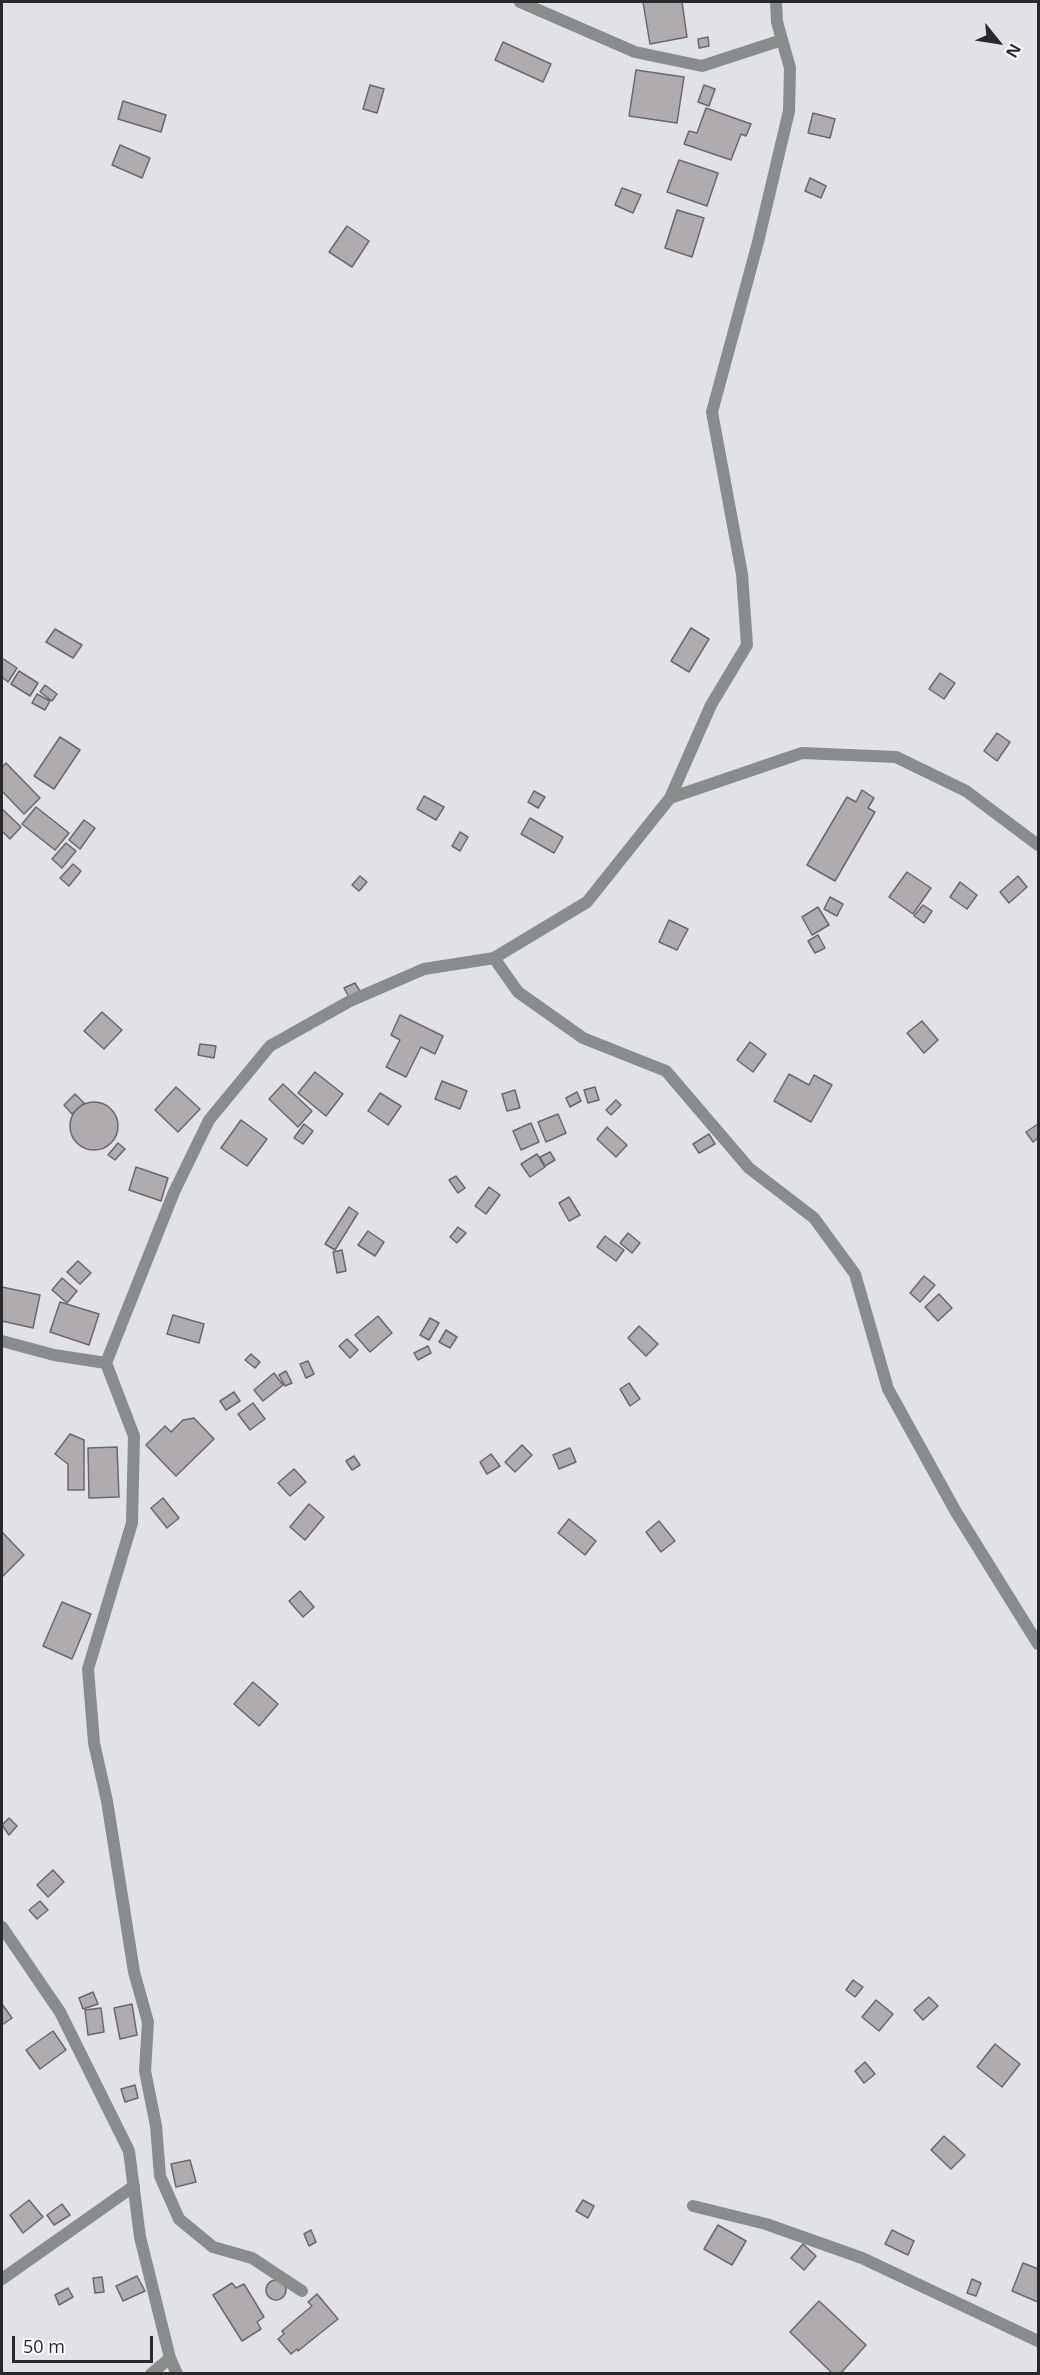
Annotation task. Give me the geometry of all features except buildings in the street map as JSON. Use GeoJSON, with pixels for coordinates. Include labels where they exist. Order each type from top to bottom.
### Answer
{"type":"FeatureCollection","features":[{"type":"Feature","properties":{"kind":"street"},"geometry":{"type":"LineString","coordinates":[[520,2],[635,52],[702,66],[782,40]]}},
{"type":"Feature","properties":{"kind":"street"},"geometry":{"type":"LineString","coordinates":[[302,2290],[252,2258],[213,2247],[179,2219],[160,2176],[156,2126],[145,2071],[148,2022],[134,1972],[108,1801],[94,1743],[88,1669],[132,1523],[134,1436],[106,1363],[174,1192],[209,1120],[270,1046],[350,1001],[424,969],[494,958],[587,902],[670,798],[711,705],[747,645],[742,574],[712,412],[758,242],[789,111],[790,68],[777,22],[776,2]]}},
{"type":"Feature","properties":{"kind":"street"},"geometry":{"type":"LineString","coordinates":[[670,798],[802,753],[896,757],[966,791],[1038,845]]}},
{"type":"Feature","properties":{"kind":"street"},"geometry":{"type":"LineString","coordinates":[[494,958],[518,992],[583,1038],[666,1071],[749,1168],[814,1218],[855,1274],[888,1389],[956,1512],[1038,1644]]}},
{"type":"Feature","properties":{"kind":"street"},"geometry":{"type":"LineString","coordinates":[[2,1341],[54,1355],[106,1363]]}},
{"type":"Feature","properties":{"kind":"street"},"geometry":{"type":"LineString","coordinates":[[2,1927],[60,2012],[129,2151],[141,2237],[170,2358],[177,2373]]}},
{"type":"Feature","properties":{"kind":"street"},"geometry":{"type":"LineString","coordinates":[[2,2279],[134,2186]]}},
{"type":"Feature","properties":{"kind":"street"},"geometry":{"type":"LineString","coordinates":[[693,2206],[766,2224],[862,2258],[1038,2341]]}},
{"type":"Feature","properties":{"kind":"street"},"geometry":{"type":"LineString","coordinates":[[150,2373],[170,2358]]}},
{"type":"Feature","properties":{"kind":"street"},"geometry":{"type":"LineString","coordinates":[[162,2373],[170,2358]]}}]}
